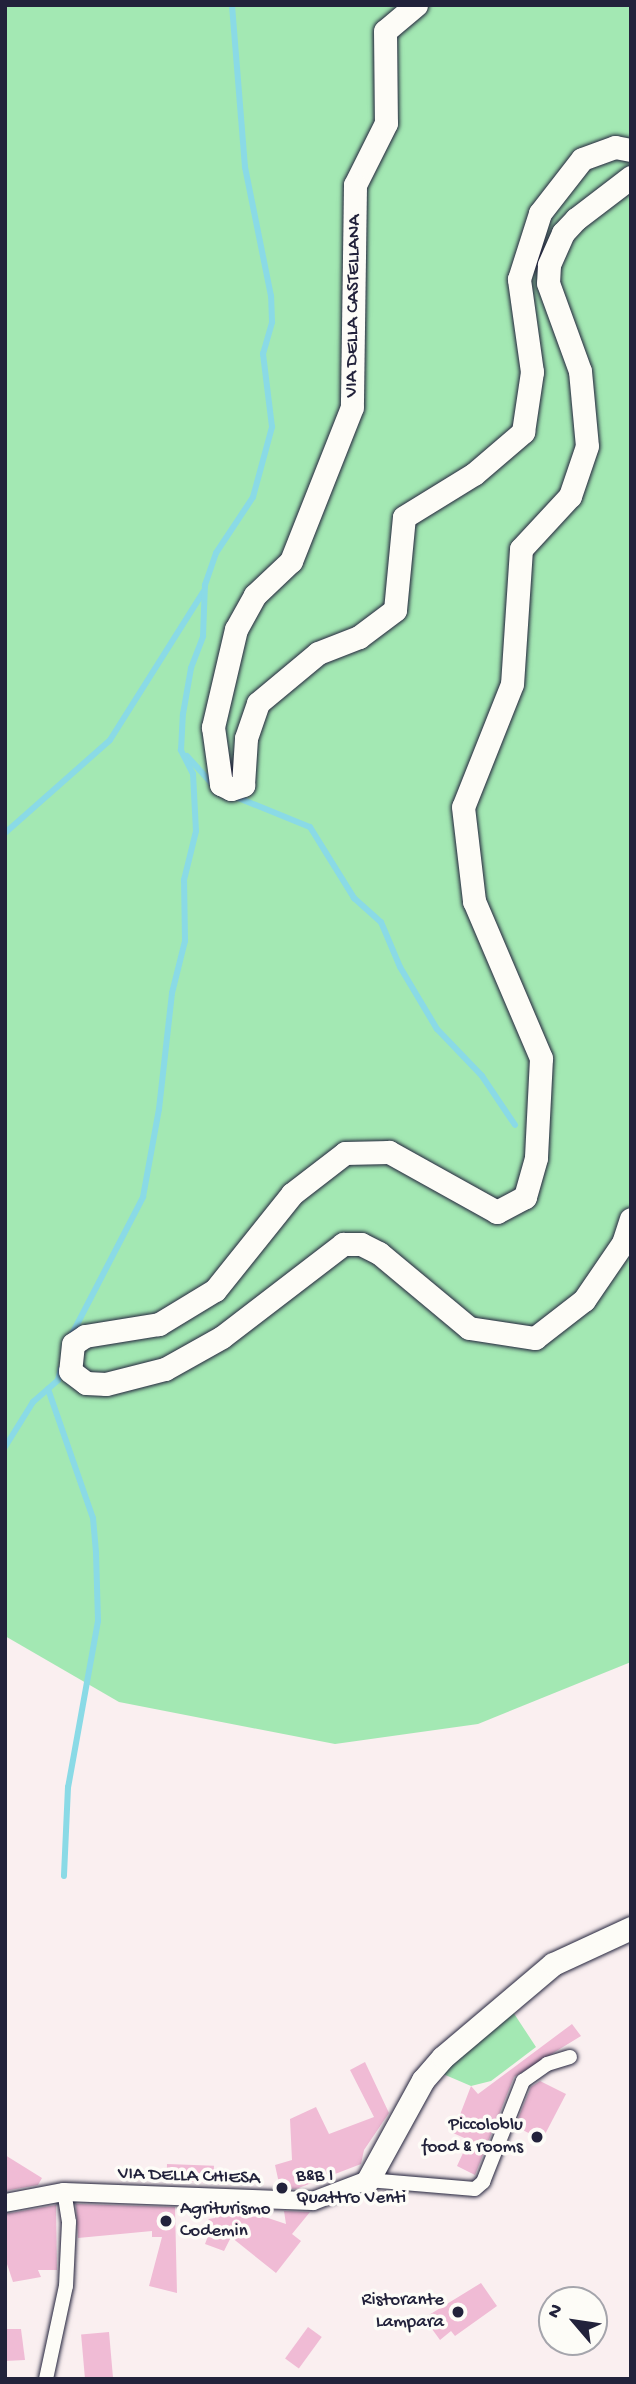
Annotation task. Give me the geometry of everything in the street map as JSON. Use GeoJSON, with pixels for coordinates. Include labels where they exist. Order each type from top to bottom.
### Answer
{"type":"FeatureCollection","features":[{"type":"Feature","properties":{"kind":"street","name":"VIA DELLA CASTELLANA"},"geometry":{"type":"LineString","coordinates":[[416,5],[385,31],[386,123],[355,185],[352,407],[291,561],[255,595],[236,629],[213,727],[222,784],[230,789],[243,785],[246,738],[258,703],[318,653],[359,637],[395,610],[404,517],[474,474],[523,432],[531,372],[519,279],[540,214],[582,159],[615,147],[631,150]]}},
{"type":"Feature","properties":{"kind":"street"},"geometry":{"type":"LineString","coordinates":[[631,177],[576,219],[549,265],[548,283],[580,371],[587,446],[570,496],[521,549],[512,684],[463,807],[474,901],[541,1058],[536,1158],[525,1197],[497,1212],[389,1152],[345,1153],[292,1194],[215,1290],[159,1324],[85,1336],[73,1344],[70,1371],[86,1383],[106,1384],[165,1369],[222,1338],[343,1244],[361,1244],[379,1253],[470,1328],[535,1338],[584,1300],[623,1242],[631,1219]]}},
{"type":"Feature","properties":{"kind":"street"},"geometry":{"type":"LineString","coordinates":[[570,2057],[547,2064],[523,2081],[483,2182],[475,2189],[368,2180],[423,2080],[443,2057],[553,1964],[631,1928]]}},
{"type":"Feature","properties":{"kind":"street","name":"VIA DELLA CHIESA"},"geometry":{"type":"LineString","coordinates":[[5,2203],[64,2192],[183,2194],[287,2202],[313,2201],[368,2180]]}},
{"type":"Feature","properties":{"kind":"street"},"geometry":{"type":"LineString","coordinates":[[46,2379],[66,2286],[69,2222],[64,2192]]}},
{"type":"Feature","properties":{"kind":"green space"},"geometry":{"type":"Polygon","coordinates":[[[5,5],[631,5],[631,1662],[478,1724],[335,1744],[119,1702],[5,1636],[5,5]]]}},
{"type":"Feature","properties":{"kind":"green space"},"geometry":{"type":"Polygon","coordinates":[[[513,2012],[536,2047],[491,2081],[471,2086],[443,2074],[456,2058],[513,2012]]]}},
{"type":"Feature","properties":{"kind":"building"},"geometry":{"type":"Polygon","coordinates":[[[572,2024],[581,2036],[514,2077],[475,2175],[457,2166],[469,2140],[453,2133],[471,2086],[478,2094],[572,2024]]]}},
{"type":"Feature","properties":{"kind":"building"},"geometry":{"type":"Polygon","coordinates":[[[365,2062],[389,2113],[364,2150],[361,2164],[296,2189],[280,2188],[275,2165],[292,2160],[290,2119],[316,2107],[329,2134],[374,2117],[350,2070],[365,2062]]]}},
{"type":"Feature","properties":{"kind":"building"},"geometry":{"type":"Polygon","coordinates":[[[540,2081],[566,2094],[542,2140],[515,2126],[531,2087],[540,2081]]]}},
{"type":"Feature","properties":{"kind":"building"},"geometry":{"type":"Polygon","coordinates":[[[5,2155],[42,2178],[38,2185],[5,2191],[5,2155]]]}},
{"type":"Feature","properties":{"kind":"building"},"geometry":{"type":"Polygon","coordinates":[[[167,2164],[214,2166],[213,2183],[166,2181],[167,2164]]]}},
{"type":"Feature","properties":{"kind":"building"},"geometry":{"type":"Polygon","coordinates":[[[76,2204],[175,2207],[177,2293],[149,2286],[162,2237],[152,2237],[152,2231],[78,2238],[76,2204]]]}},
{"type":"Feature","properties":{"kind":"building"},"geometry":{"type":"Polygon","coordinates":[[[56,2205],[57,2270],[38,2270],[41,2277],[13,2282],[5,2258],[5,2214],[56,2205]]]}},
{"type":"Feature","properties":{"kind":"building"},"geometry":{"type":"Polygon","coordinates":[[[218,2209],[231,2209],[233,2216],[256,2214],[286,2224],[284,2211],[310,2212],[292,2234],[301,2241],[276,2273],[231,2237],[224,2251],[205,2244],[213,2223],[208,2219],[215,2218],[218,2209]]]}},
{"type":"Feature","properties":{"kind":"building"},"geometry":{"type":"Polygon","coordinates":[[[481,2283],[497,2306],[455,2336],[451,2331],[440,2340],[424,2318],[481,2283]]]}},
{"type":"Feature","properties":{"kind":"building"},"geometry":{"type":"Polygon","coordinates":[[[308,2327],[322,2337],[299,2369],[285,2359],[308,2327]]]}},
{"type":"Feature","properties":{"kind":"building"},"geometry":{"type":"Polygon","coordinates":[[[5,2329],[21,2329],[25,2360],[5,2361],[5,2329]]]}},
{"type":"Feature","properties":{"kind":"building"},"geometry":{"type":"Polygon","coordinates":[[[109,2332],[113,2379],[85,2379],[81,2334],[109,2332]]]}},
{"type":"Feature","properties":{"kind":"waterway"},"geometry":{"type":"LineString","coordinates":[[70,1338],[143,1197],[159,1109],[172,993],[185,941],[184,880],[196,831],[193,774],[181,750],[183,714],[191,668],[203,636],[205,585],[216,553],[253,497],[272,427],[263,354],[272,322],[271,296],[245,167],[232,5]]}},
{"type":"Feature","properties":{"kind":"waterway"},"geometry":{"type":"LineString","coordinates":[[5,833],[110,740],[204,591]]}},
{"type":"Feature","properties":{"kind":"waterway"},"geometry":{"type":"LineString","coordinates":[[187,756],[215,787]]}},
{"type":"Feature","properties":{"kind":"waterway"},"geometry":{"type":"LineString","coordinates":[[231,795],[310,827],[354,898],[381,922],[400,967],[437,1029],[482,1076],[515,1125]]}},
{"type":"Feature","properties":{"kind":"waterway"},"geometry":{"type":"LineString","coordinates":[[5,1447],[33,1402],[58,1380],[61,1368]]}},
{"type":"Feature","properties":{"kind":"waterway"},"geometry":{"type":"LineString","coordinates":[[48,1389],[93,1518],[96,1553],[98,1621],[68,1787],[64,1876]]}},
{"type":"Feature","properties":{"kind":"place","name":"Piccoloblu food & rooms"},"geometry":{"type":"Point","coordinates":[537,2137]}},
{"type":"Feature","properties":{"kind":"place","name":"B&B I Quattro Venti"},"geometry":{"type":"Point","coordinates":[282,2188]}},
{"type":"Feature","properties":{"kind":"place","name":"Agriturismo Codemin"},"geometry":{"type":"Point","coordinates":[166,2221]}},
{"type":"Feature","properties":{"kind":"place","name":"Ristorante Lampara"},"geometry":{"type":"Point","coordinates":[458,2312]}}]}
